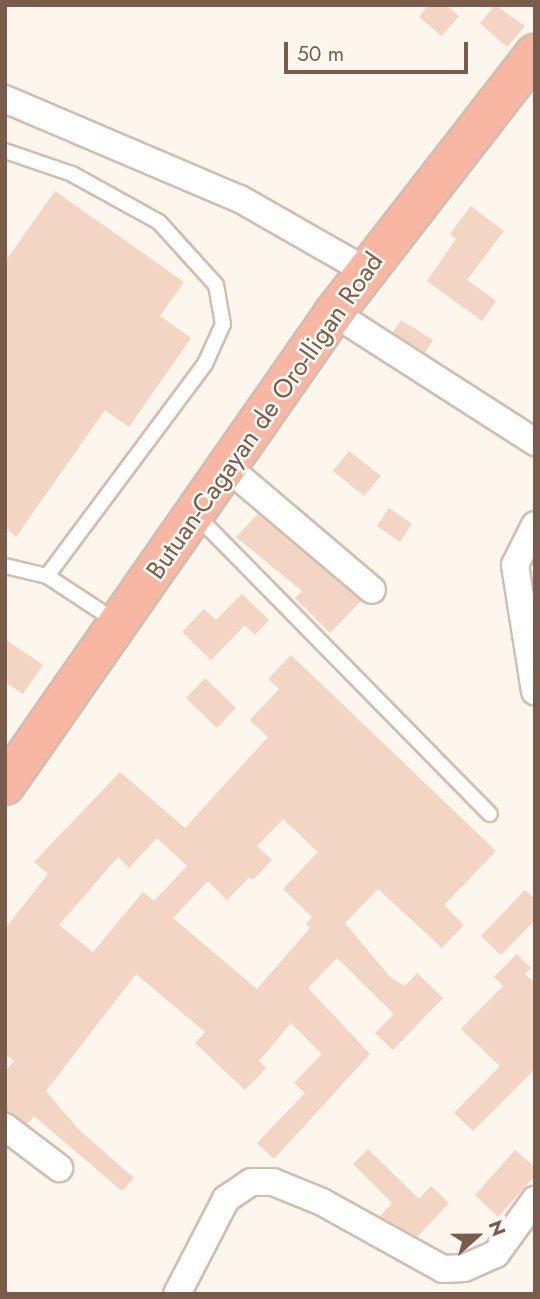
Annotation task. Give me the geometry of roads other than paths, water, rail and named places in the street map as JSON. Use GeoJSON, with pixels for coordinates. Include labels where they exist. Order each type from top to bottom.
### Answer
{"type":"FeatureCollection","features":[{"type":"Feature","properties":{"kind":"highway","name":"Butuan-Cagayan de Oro-Iligan Road"},"geometry":{"type":"LineString","coordinates":[[5,785],[334,313],[535,54]]}},
{"type":"Feature","properties":{"kind":"street"},"geometry":{"type":"LineString","coordinates":[[5,99],[240,200],[366,271]]}},
{"type":"Feature","properties":{"kind":"street"},"geometry":{"type":"LineString","coordinates":[[334,313],[535,442]]}},
{"type":"Feature","properties":{"kind":"street"},"geometry":{"type":"LineString","coordinates":[[227,467],[372,590]]}},
{"type":"Feature","properties":{"kind":"street"},"geometry":{"type":"LineString","coordinates":[[535,525],[522,542],[515,565],[535,691]]}},
{"type":"Feature","properties":{"kind":"street"},"geometry":{"type":"LineString","coordinates":[[5,1127],[59,1168]]}},
{"type":"Feature","properties":{"kind":"street"},"geometry":{"type":"LineString","coordinates":[[177,1294],[226,1199],[251,1182],[272,1182],[322,1202],[443,1269],[464,1268],[496,1254],[535,1200]]}},
{"type":"Feature","properties":{"kind":"lane"},"geometry":{"type":"LineString","coordinates":[[5,151],[72,174],[159,222],[216,285],[223,324],[205,364],[47,576]]}},
{"type":"Feature","properties":{"kind":"lane"},"geometry":{"type":"LineString","coordinates":[[194,513],[490,814]]}},
{"type":"Feature","properties":{"kind":"lane"},"geometry":{"type":"LineString","coordinates":[[5,566],[47,576],[118,623]]}}]}
